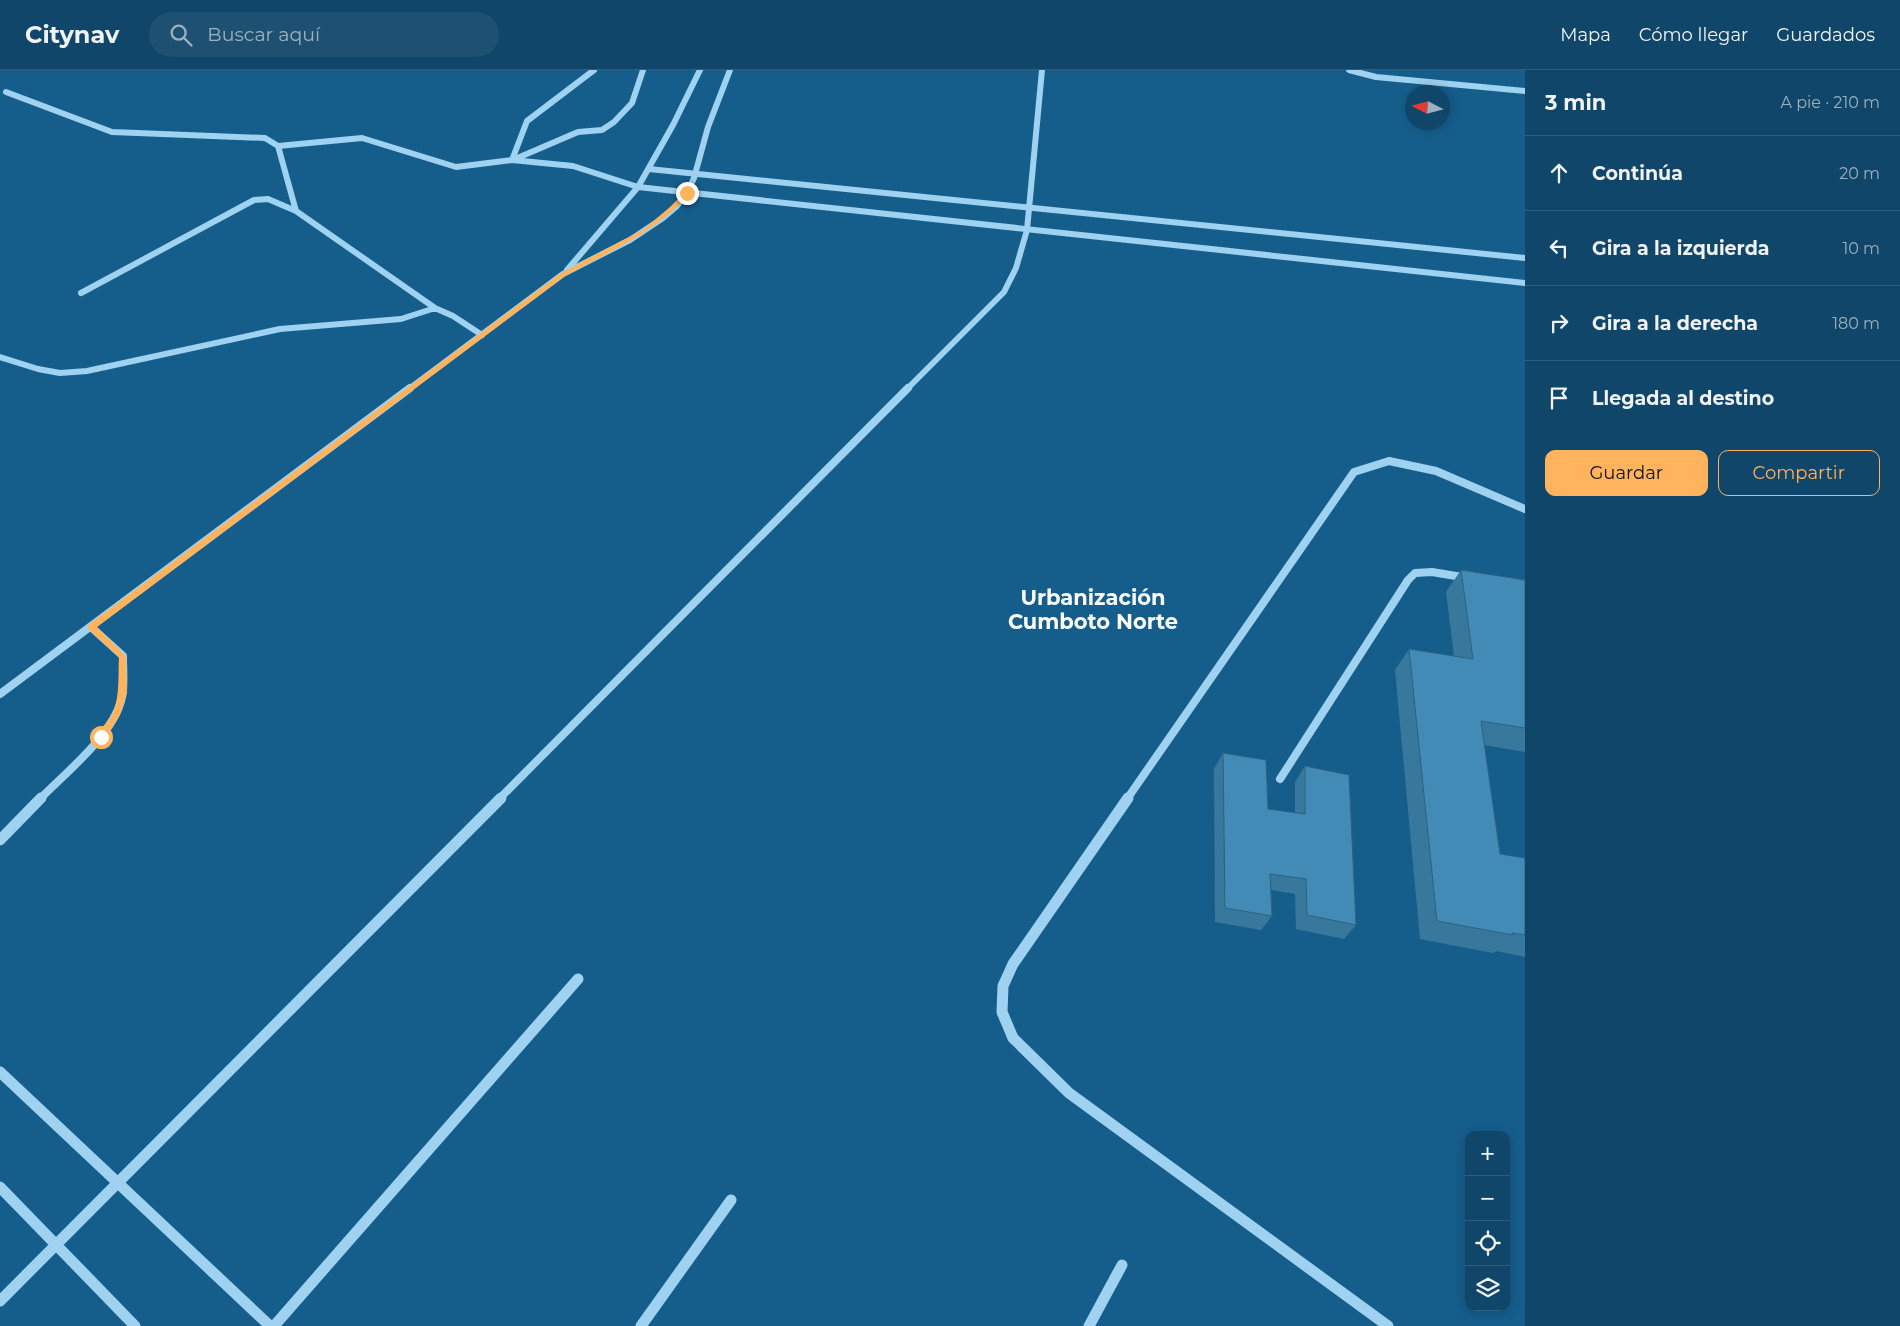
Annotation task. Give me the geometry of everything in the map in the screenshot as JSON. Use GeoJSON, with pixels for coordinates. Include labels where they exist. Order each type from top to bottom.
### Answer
{"type":"FeatureCollection","features":[{"type":"Feature","properties":{"kind":"street"},"geometry":{"type":"LineString","coordinates":[[512,160],[527,121],[594,70]]}},
{"type":"Feature","properties":{"kind":"street"},"geometry":{"type":"LineString","coordinates":[[512,160],[578,132],[602,130],[614,122],[632,103],[643,70]]}},
{"type":"Feature","properties":{"kind":"street"},"geometry":{"type":"LineString","coordinates":[[563,274],[638,187],[700,70]]}},
{"type":"Feature","properties":{"kind":"street"},"geometry":{"type":"LineString","coordinates":[[0,694],[563,274],[646,230],[672,208],[687,193],[696,174],[709,125],[730,70]]}},
{"type":"Feature","properties":{"kind":"street"},"geometry":{"type":"LineString","coordinates":[[0,1301],[54,1244],[1004,292],[1016,268],[1027,230],[1042,70]]}},
{"type":"Feature","properties":{"kind":"street"},"geometry":{"type":"LineString","coordinates":[[1349,70],[1376,77],[1525,91]]}},
{"type":"Feature","properties":{"kind":"street"},"geometry":{"type":"LineString","coordinates":[[6,92],[112,132],[265,138],[278,146],[362,138],[456,168],[512,160],[573,166],[638,187],[1525,283]]}},
{"type":"Feature","properties":{"kind":"street"},"geometry":{"type":"LineString","coordinates":[[278,146],[296,211]]}},
{"type":"Feature","properties":{"kind":"street"},"geometry":{"type":"LineString","coordinates":[[649,169],[1525,258]]}},
{"type":"Feature","properties":{"kind":"street"},"geometry":{"type":"LineString","coordinates":[[80,293],[254,200],[268,199],[296,211],[435,308],[453,316],[482,335]]}},
{"type":"Feature","properties":{"kind":"street"},"geometry":{"type":"LineString","coordinates":[[0,357],[38,369],[60,373],[87,371],[280,329],[401,318],[435,308]]}},
{"type":"Feature","properties":{"kind":"street"},"geometry":{"type":"LineString","coordinates":[[1388,1326],[1069,1094],[1014,1038],[1002,1012],[1003,986],[1019,956],[1354,472],[1389,461],[1436,471],[1525,509]]}},
{"type":"Feature","properties":{"kind":"street"},"geometry":{"type":"LineString","coordinates":[[1280,779],[1408,580],[1415,573],[1432,572],[1478,580]]}},
{"type":"Feature","properties":{"kind":"street"},"geometry":{"type":"LineString","coordinates":[[0,840],[101,737],[116,715],[122,692],[122,656],[91,627]]}},
{"type":"Feature","properties":{"kind":"street"},"geometry":{"type":"LineString","coordinates":[[0,1072],[116,1183],[272,1326],[578,979]]}},
{"type":"Feature","properties":{"kind":"street"},"geometry":{"type":"LineString","coordinates":[[0,1187],[135,1326]]}},
{"type":"Feature","properties":{"kind":"street"},"geometry":{"type":"LineString","coordinates":[[641,1326],[731,1200]]}},
{"type":"Feature","properties":{"kind":"street"},"geometry":{"type":"LineString","coordinates":[[1089,1326],[1122,1265]]}},
{"type":"Feature","properties":{"kind":"building"},"geometry":{"type":"Polygon","coordinates":[[[1461,570],[1525,580],[1525,728],[1481,721],[1500,854],[1525,858],[1525,935],[1512,933],[1513,935],[1437,921],[1409,649],[1473,659],[1461,570]]]}},
{"type":"Feature","properties":{"kind":"building"},"geometry":{"type":"Polygon","coordinates":[[[1223,753],[1266,760],[1268,809],[1305,814],[1305,766],[1349,775],[1356,925],[1307,915],[1306,879],[1270,874],[1272,916],[1225,908],[1223,753]]]}},
{"type":"Feature","properties":{"kind":"district","name":"Urbanización Cumboto Norte"},"geometry":{"type":"Point","coordinates":[1093,610]}},
{"type":"Feature","properties":{"kind":"route"},"geometry":{"type":"LineString","coordinates":[[101,737],[116,715],[122,692],[122,656],[91,627],[563,274],[646,230],[687,193]]}}]}
